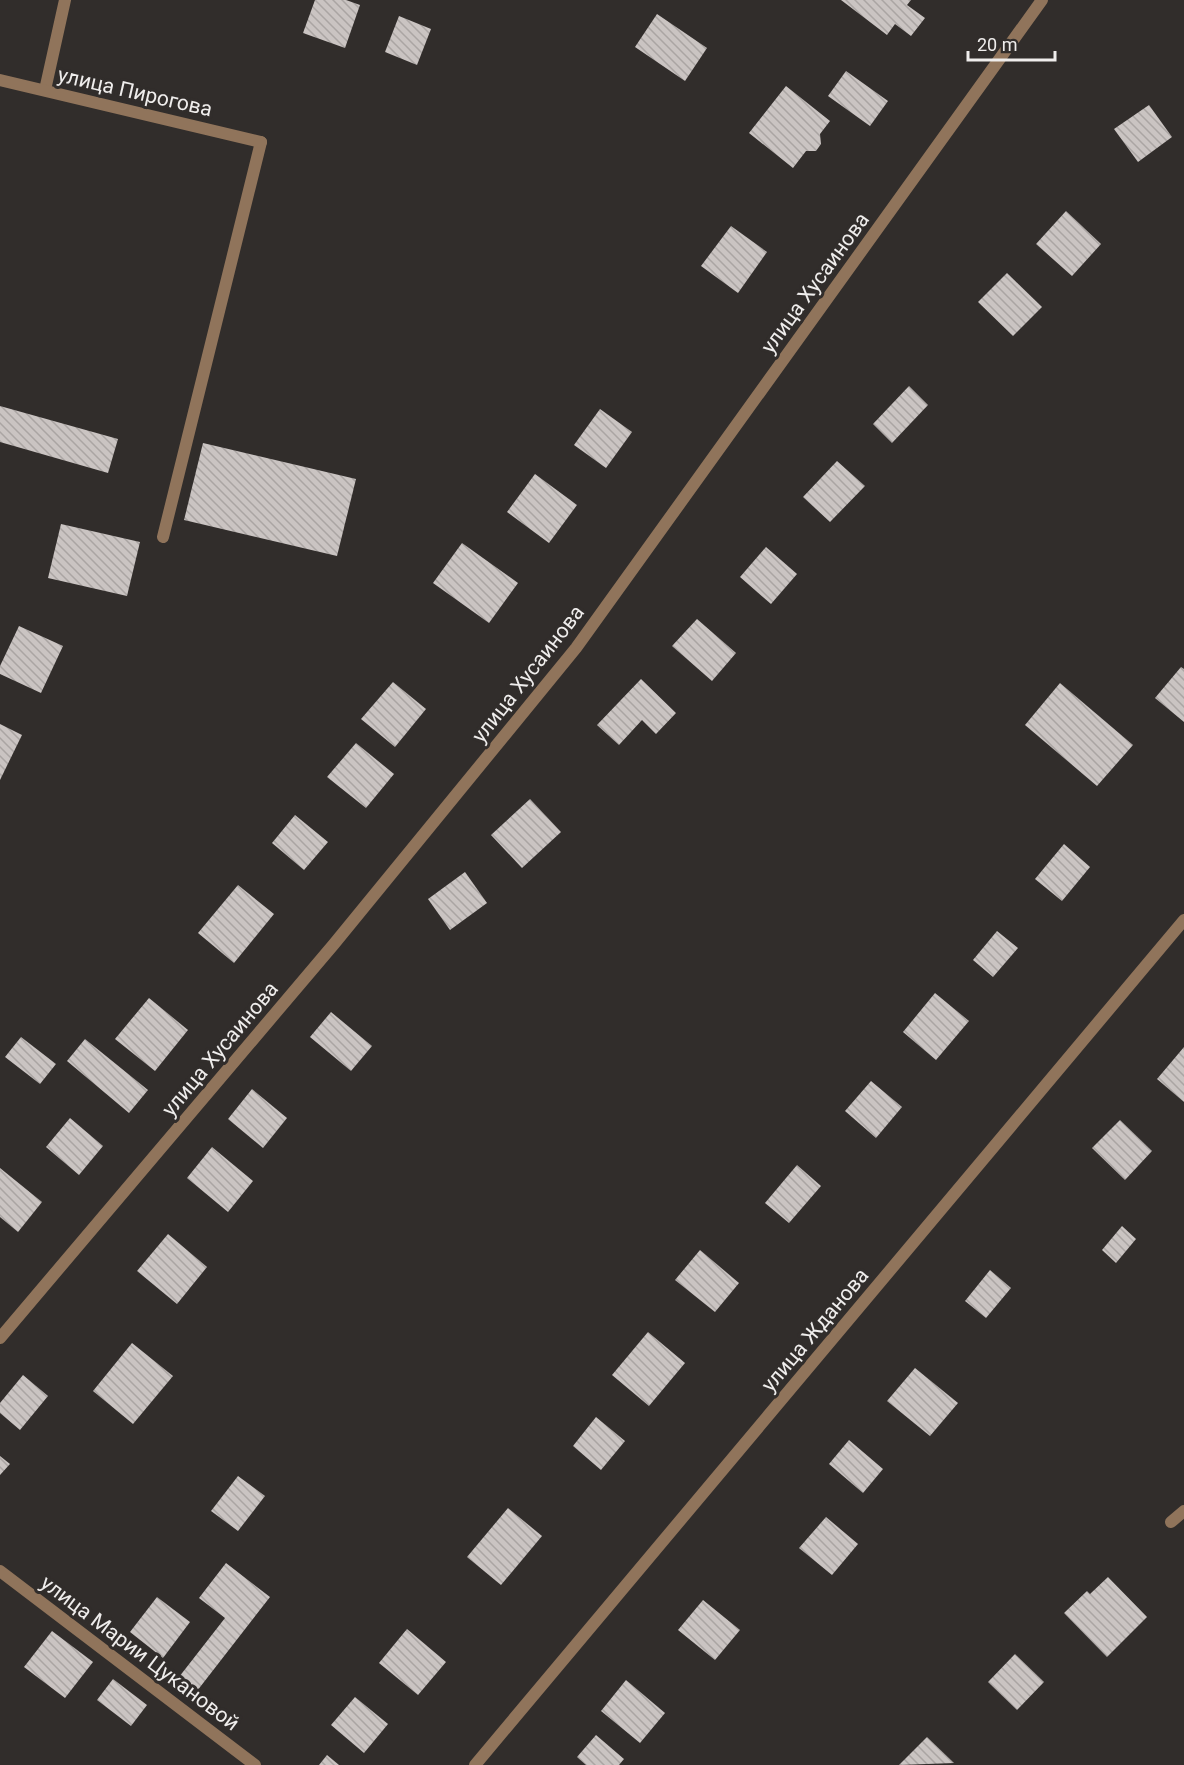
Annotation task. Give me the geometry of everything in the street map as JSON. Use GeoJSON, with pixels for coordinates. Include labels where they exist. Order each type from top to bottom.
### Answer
{"type":"FeatureCollection","features":[{"type":"Feature","properties":{"kind":"street"},"geometry":{"type":"LineString","coordinates":[[45,90],[65,0]]}},
{"type":"Feature","properties":{"kind":"street","name":"улица Хусаинова"},"geometry":{"type":"LineString","coordinates":[[0,1338],[334,944],[576,648],[1042,0]]}},
{"type":"Feature","properties":{"kind":"street","name":"улица Пирогова"},"geometry":{"type":"LineString","coordinates":[[0,80],[261,142],[163,537]]}},
{"type":"Feature","properties":{"kind":"street","name":"улица Жданова"},"geometry":{"type":"LineString","coordinates":[[475,1765],[1184,920]]}},
{"type":"Feature","properties":{"kind":"street"},"geometry":{"type":"LineString","coordinates":[[1171,1522],[1184,1511]]}},
{"type":"Feature","properties":{"kind":"street","name":"улица Марии Цукановой"},"geometry":{"type":"LineString","coordinates":[[0,1571],[255,1765]]}},
{"type":"Feature","properties":{"kind":"building"},"geometry":{"type":"Polygon","coordinates":[[[315,0],[346,0],[360,5],[345,48],[303,33],[315,0]]]}},
{"type":"Feature","properties":{"kind":"building"},"geometry":{"type":"Polygon","coordinates":[[[841,0],[911,0],[907,5],[925,18],[911,36],[895,24],[887,35],[841,0]]]}},
{"type":"Feature","properties":{"kind":"building"},"geometry":{"type":"Polygon","coordinates":[[[657,14],[707,48],[685,81],[635,47],[657,14]]]}},
{"type":"Feature","properties":{"kind":"building"},"geometry":{"type":"Polygon","coordinates":[[[399,16],[431,29],[417,65],[385,52],[399,16]]]}},
{"type":"Feature","properties":{"kind":"building"},"geometry":{"type":"Polygon","coordinates":[[[846,71],[888,101],[870,126],[828,96],[846,71]]]}},
{"type":"Feature","properties":{"kind":"building"},"geometry":{"type":"Polygon","coordinates":[[[786,86],[830,121],[820,134],[821,144],[816,151],[806,151],[793,168],[749,133],[786,86]]]}},
{"type":"Feature","properties":{"kind":"building"},"geometry":{"type":"Polygon","coordinates":[[[1149,105],[1172,137],[1138,162],[1114,129],[1149,105]]]}},
{"type":"Feature","properties":{"kind":"building"},"geometry":{"type":"Polygon","coordinates":[[[1066,211],[1101,244],[1072,276],[1036,244],[1066,211]]]}},
{"type":"Feature","properties":{"kind":"building"},"geometry":{"type":"Polygon","coordinates":[[[731,226],[767,252],[738,293],[701,266],[731,226]]]}},
{"type":"Feature","properties":{"kind":"building"},"geometry":{"type":"Polygon","coordinates":[[[1007,273],[1042,307],[1013,336],[978,302],[1007,273]]]}},
{"type":"Feature","properties":{"kind":"building"},"geometry":{"type":"Polygon","coordinates":[[[909,386],[928,405],[892,443],[873,424],[909,386]]]}},
{"type":"Feature","properties":{"kind":"building"},"geometry":{"type":"Polygon","coordinates":[[[0,406],[118,439],[108,473],[0,442],[0,406]]]}},
{"type":"Feature","properties":{"kind":"building"},"geometry":{"type":"Polygon","coordinates":[[[600,409],[632,432],[606,468],[574,445],[600,409]]]}},
{"type":"Feature","properties":{"kind":"building"},"geometry":{"type":"Polygon","coordinates":[[[203,443],[356,479],[337,556],[184,520],[203,443]]]}},
{"type":"Feature","properties":{"kind":"building"},"geometry":{"type":"Polygon","coordinates":[[[837,461],[865,486],[830,522],[803,497],[837,461]]]}},
{"type":"Feature","properties":{"kind":"building"},"geometry":{"type":"Polygon","coordinates":[[[535,474],[577,505],[549,543],[507,512],[535,474]]]}},
{"type":"Feature","properties":{"kind":"building"},"geometry":{"type":"Polygon","coordinates":[[[61,524],[140,542],[127,596],[48,578],[61,524]]]}},
{"type":"Feature","properties":{"kind":"building"},"geometry":{"type":"Polygon","coordinates":[[[462,543],[518,583],[489,623],[433,583],[462,543]]]}},
{"type":"Feature","properties":{"kind":"building"},"geometry":{"type":"Polygon","coordinates":[[[766,547],[797,574],[771,604],[740,577],[766,547]]]}},
{"type":"Feature","properties":{"kind":"building"},"geometry":{"type":"Polygon","coordinates":[[[697,619],[736,653],[712,681],[672,646],[697,619]]]}},
{"type":"Feature","properties":{"kind":"building"},"geometry":{"type":"Polygon","coordinates":[[[19,626],[63,646],[41,693],[0,674],[0,666],[19,626]]]}},
{"type":"Feature","properties":{"kind":"building"},"geometry":{"type":"Polygon","coordinates":[[[1181,667],[1184,669],[1184,722],[1155,698],[1181,667]]]}},
{"type":"Feature","properties":{"kind":"building"},"geometry":{"type":"Polygon","coordinates":[[[641,679],[676,713],[656,734],[642,720],[619,745],[597,725],[641,679]]]}},
{"type":"Feature","properties":{"kind":"building"},"geometry":{"type":"Polygon","coordinates":[[[393,682],[426,709],[395,747],[361,719],[393,682]]]}},
{"type":"Feature","properties":{"kind":"building"},"geometry":{"type":"Polygon","coordinates":[[[1060,683],[1133,745],[1097,786],[1025,725],[1060,683]]]}},
{"type":"Feature","properties":{"kind":"building"},"geometry":{"type":"Polygon","coordinates":[[[0,724],[22,735],[0,780],[0,724]]]}},
{"type":"Feature","properties":{"kind":"building"},"geometry":{"type":"Polygon","coordinates":[[[356,743],[394,774],[366,808],[327,777],[356,743]]]}},
{"type":"Feature","properties":{"kind":"building"},"geometry":{"type":"Polygon","coordinates":[[[530,799],[561,832],[522,868],[491,835],[530,799]]]}},
{"type":"Feature","properties":{"kind":"building"},"geometry":{"type":"Polygon","coordinates":[[[295,815],[328,842],[304,870],[272,843],[295,815]]]}},
{"type":"Feature","properties":{"kind":"building"},"geometry":{"type":"Polygon","coordinates":[[[1064,844],[1090,867],[1062,901],[1035,879],[1064,844]]]}},
{"type":"Feature","properties":{"kind":"building"},"geometry":{"type":"Polygon","coordinates":[[[465,872],[487,903],[450,930],[428,899],[465,872]]]}},
{"type":"Feature","properties":{"kind":"building"},"geometry":{"type":"Polygon","coordinates":[[[238,885],[274,914],[234,963],[198,933],[238,885]]]}},
{"type":"Feature","properties":{"kind":"building"},"geometry":{"type":"Polygon","coordinates":[[[997,931],[1018,948],[993,977],[973,960],[997,931]]]}},
{"type":"Feature","properties":{"kind":"building"},"geometry":{"type":"Polygon","coordinates":[[[935,993],[969,1021],[936,1060],[903,1032],[935,993]]]}},
{"type":"Feature","properties":{"kind":"building"},"geometry":{"type":"Polygon","coordinates":[[[149,998],[188,1030],[155,1071],[115,1039],[149,998]]]}},
{"type":"Feature","properties":{"kind":"building"},"geometry":{"type":"Polygon","coordinates":[[[331,1012],[372,1046],[351,1071],[310,1037],[331,1012]]]}},
{"type":"Feature","properties":{"kind":"building"},"geometry":{"type":"Polygon","coordinates":[[[21,1037],[56,1064],[40,1084],[5,1057],[21,1037]]]}},
{"type":"Feature","properties":{"kind":"building"},"geometry":{"type":"Polygon","coordinates":[[[85,1039],[148,1090],[129,1113],[67,1061],[85,1039]]]}},
{"type":"Feature","properties":{"kind":"building"},"geometry":{"type":"Polygon","coordinates":[[[1184,1047],[1184,1102],[1157,1079],[1184,1047]]]}},
{"type":"Feature","properties":{"kind":"building"},"geometry":{"type":"Polygon","coordinates":[[[871,1081],[902,1107],[876,1138],[845,1111],[871,1081]]]}},
{"type":"Feature","properties":{"kind":"building"},"geometry":{"type":"Polygon","coordinates":[[[252,1089],[287,1118],[263,1148],[228,1119],[252,1089]]]}},
{"type":"Feature","properties":{"kind":"building"},"geometry":{"type":"Polygon","coordinates":[[[70,1118],[103,1146],[79,1175],[46,1147],[70,1118]]]}},
{"type":"Feature","properties":{"kind":"building"},"geometry":{"type":"Polygon","coordinates":[[[1120,1120],[1152,1151],[1125,1180],[1092,1148],[1120,1120]]]}},
{"type":"Feature","properties":{"kind":"building"},"geometry":{"type":"Polygon","coordinates":[[[212,1147],[253,1181],[228,1212],[187,1178],[212,1147]]]}},
{"type":"Feature","properties":{"kind":"building"},"geometry":{"type":"Polygon","coordinates":[[[797,1165],[821,1186],[789,1223],[765,1203],[797,1165]]]}},
{"type":"Feature","properties":{"kind":"building"},"geometry":{"type":"Polygon","coordinates":[[[0,1168],[42,1202],[18,1232],[0,1217],[0,1168]]]}},
{"type":"Feature","properties":{"kind":"building"},"geometry":{"type":"Polygon","coordinates":[[[1122,1226],[1136,1239],[1116,1263],[1102,1250],[1122,1226]]]}},
{"type":"Feature","properties":{"kind":"building"},"geometry":{"type":"Polygon","coordinates":[[[168,1234],[207,1267],[177,1304],[137,1271],[168,1234]]]}},
{"type":"Feature","properties":{"kind":"building"},"geometry":{"type":"Polygon","coordinates":[[[700,1250],[739,1283],[715,1312],[675,1280],[700,1250]]]}},
{"type":"Feature","properties":{"kind":"building"},"geometry":{"type":"Polygon","coordinates":[[[990,1270],[1011,1288],[986,1318],[965,1301],[990,1270]]]}},
{"type":"Feature","properties":{"kind":"building"},"geometry":{"type":"Polygon","coordinates":[[[648,1332],[685,1363],[649,1406],[612,1375],[648,1332]]]}},
{"type":"Feature","properties":{"kind":"building"},"geometry":{"type":"Polygon","coordinates":[[[132,1343],[173,1376],[133,1424],[93,1391],[132,1343]]]}},
{"type":"Feature","properties":{"kind":"building"},"geometry":{"type":"Polygon","coordinates":[[[915,1368],[958,1403],[930,1436],[887,1401],[915,1368]]]}},
{"type":"Feature","properties":{"kind":"building"},"geometry":{"type":"Polygon","coordinates":[[[23,1375],[48,1396],[20,1430],[0,1413],[0,1403],[23,1375]]]}},
{"type":"Feature","properties":{"kind":"building"},"geometry":{"type":"Polygon","coordinates":[[[596,1417],[625,1441],[601,1470],[573,1446],[596,1417]]]}},
{"type":"Feature","properties":{"kind":"building"},"geometry":{"type":"Polygon","coordinates":[[[849,1440],[883,1469],[863,1493],[829,1464],[849,1440]]]}},
{"type":"Feature","properties":{"kind":"building"},"geometry":{"type":"Polygon","coordinates":[[[0,1456],[10,1464],[0,1475],[0,1456]]]}},
{"type":"Feature","properties":{"kind":"building"},"geometry":{"type":"Polygon","coordinates":[[[238,1476],[265,1496],[238,1531],[211,1511],[238,1476]]]}},
{"type":"Feature","properties":{"kind":"building"},"geometry":{"type":"Polygon","coordinates":[[[508,1508],[542,1536],[501,1585],[467,1557],[508,1508]]]}},
{"type":"Feature","properties":{"kind":"building"},"geometry":{"type":"Polygon","coordinates":[[[826,1517],[858,1544],[832,1575],[799,1548],[826,1517]]]}},
{"type":"Feature","properties":{"kind":"building"},"geometry":{"type":"Polygon","coordinates":[[[226,1563],[270,1597],[197,1691],[179,1677],[225,1618],[199,1598],[226,1563]]]}},
{"type":"Feature","properties":{"kind":"building"},"geometry":{"type":"Polygon","coordinates":[[[1108,1577],[1147,1617],[1107,1657],[1064,1613],[1087,1591],[1090,1594],[1108,1577]]]}},
{"type":"Feature","properties":{"kind":"building"},"geometry":{"type":"Polygon","coordinates":[[[157,1597],[190,1622],[163,1658],[130,1632],[157,1597]]]}},
{"type":"Feature","properties":{"kind":"building"},"geometry":{"type":"Polygon","coordinates":[[[703,1600],[740,1630],[715,1660],[678,1630],[703,1600]]]}},
{"type":"Feature","properties":{"kind":"building"},"geometry":{"type":"Polygon","coordinates":[[[407,1629],[446,1662],[418,1695],[379,1663],[407,1629]]]}},
{"type":"Feature","properties":{"kind":"building"},"geometry":{"type":"Polygon","coordinates":[[[52,1631],[93,1662],[65,1698],[24,1667],[52,1631]]]}},
{"type":"Feature","properties":{"kind":"building"},"geometry":{"type":"Polygon","coordinates":[[[1015,1654],[1044,1682],[1017,1710],[988,1682],[1015,1654]]]}},
{"type":"Feature","properties":{"kind":"building"},"geometry":{"type":"Polygon","coordinates":[[[113,1679],[147,1705],[131,1726],[97,1700],[113,1679]]]}},
{"type":"Feature","properties":{"kind":"building"},"geometry":{"type":"Polygon","coordinates":[[[626,1680],[665,1713],[640,1743],[601,1711],[626,1680]]]}},
{"type":"Feature","properties":{"kind":"building"},"geometry":{"type":"Polygon","coordinates":[[[355,1697],[388,1724],[364,1753],[331,1725],[355,1697]]]}},
{"type":"Feature","properties":{"kind":"building"},"geometry":{"type":"Polygon","coordinates":[[[596,1735],[624,1759],[619,1765],[586,1765],[577,1757],[596,1735]]]}},
{"type":"Feature","properties":{"kind":"building"},"geometry":{"type":"Polygon","coordinates":[[[927,1737],[954,1763],[899,1765],[927,1737]]]}},
{"type":"Feature","properties":{"kind":"building"},"geometry":{"type":"Polygon","coordinates":[[[327,1755],[339,1765],[319,1765],[327,1755]]]}}]}
